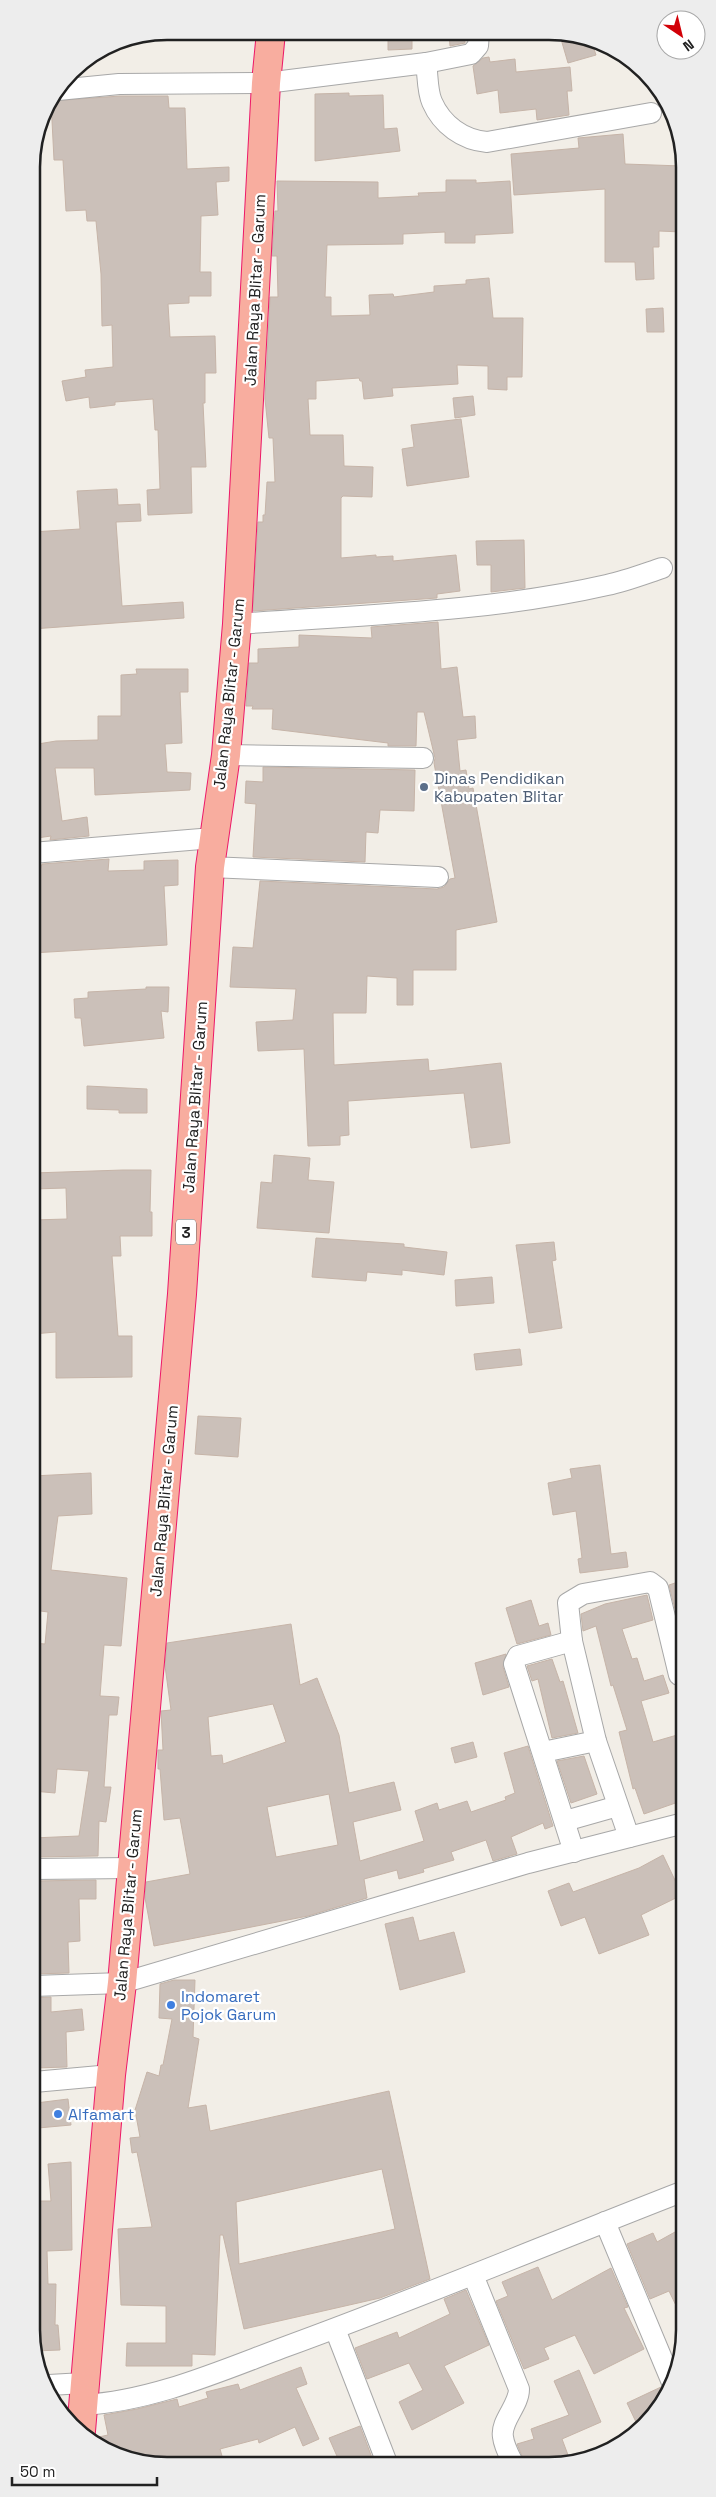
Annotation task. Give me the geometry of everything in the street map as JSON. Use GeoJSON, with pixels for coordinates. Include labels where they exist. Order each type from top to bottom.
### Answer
{"type":"FeatureCollection","features":[{"type":"Feature","properties":{"kind":"highway","name":"Jalan Raya Blitar - Garum"},"geometry":{"type":"LineString","coordinates":[[83,2406],[110,2075],[122,1983],[182,1294],[212,838],[226,755],[237,624],[266,83],[270,40]]}},
{"type":"Feature","properties":{"kind":"street"},"geometry":{"type":"LineString","coordinates":[[67,89],[119,84],[266,83],[426,63],[471,54],[476,50],[478,40]]}},
{"type":"Feature","properties":{"kind":"street"},"geometry":{"type":"LineString","coordinates":[[426,63],[432,101],[444,120],[456,133],[478,141],[487,142],[651,113]]}},
{"type":"Feature","properties":{"kind":"street"},"geometry":{"type":"LineString","coordinates":[[237,624],[443,609],[558,595],[609,585],[662,568]]}},
{"type":"Feature","properties":{"kind":"street"},"geometry":{"type":"LineString","coordinates":[[226,755],[423,758]]}},
{"type":"Feature","properties":{"kind":"street"},"geometry":{"type":"LineString","coordinates":[[40,852],[212,838]]}},
{"type":"Feature","properties":{"kind":"street"},"geometry":{"type":"LineString","coordinates":[[210,867],[438,877]]}},
{"type":"Feature","properties":{"kind":"street"},"geometry":{"type":"LineString","coordinates":[[629,1837],[596,1741],[572,1641],[567,1608],[568,1603],[572,1598],[583,1594],[650,1582],[658,1588],[676,1666]]}},
{"type":"Feature","properties":{"kind":"street"},"geometry":{"type":"LineString","coordinates":[[572,1641],[518,1656],[514,1661],[514,1667],[544,1752],[574,1852]]}},
{"type":"Feature","properties":{"kind":"street"},"geometry":{"type":"LineString","coordinates":[[544,1752],[596,1741]]}},
{"type":"Feature","properties":{"kind":"street"},"geometry":{"type":"LineString","coordinates":[[565,1821],[618,1806]]}},
{"type":"Feature","properties":{"kind":"street"},"geometry":{"type":"LineString","coordinates":[[40,1986],[122,1983],[519,1866],[676,1825]]}},
{"type":"Feature","properties":{"kind":"street"},"geometry":{"type":"LineString","coordinates":[[40,1869],[132,1868]]}},
{"type":"Feature","properties":{"kind":"street"},"geometry":{"type":"LineString","coordinates":[[40,2081],[110,2075]]}},
{"type":"Feature","properties":{"kind":"street"},"geometry":{"type":"LineString","coordinates":[[54,2388],[83,2406],[124,2401],[185,2383],[335,2329],[676,2194]]}},
{"type":"Feature","properties":{"kind":"street"},"geometry":{"type":"LineString","coordinates":[[605,2222],[668,2373]]}},
{"type":"Feature","properties":{"kind":"street"},"geometry":{"type":"LineString","coordinates":[[472,2275],[519,2389],[516,2402],[503,2430],[504,2443],[510,2457]]}},
{"type":"Feature","properties":{"kind":"street"},"geometry":{"type":"LineString","coordinates":[[335,2329],[385,2457]]}},
{"type":"Feature","properties":{"kind":"building"},"geometry":{"type":"Polygon","coordinates":[[[388,40],[412,40],[412,49],[388,50],[388,40]]]}},
{"type":"Feature","properties":{"kind":"building"},"geometry":{"type":"Polygon","coordinates":[[[450,40],[465,40],[465,43],[450,46],[450,40]]]}},
{"type":"Feature","properties":{"kind":"building"},"geometry":{"type":"Polygon","coordinates":[[[561,41],[574,42],[594,49],[596,55],[568,63],[561,41]]]}},
{"type":"Feature","properties":{"kind":"building"},"geometry":{"type":"Polygon","coordinates":[[[489,57],[490,62],[515,59],[516,72],[570,67],[572,91],[567,91],[569,115],[537,120],[536,109],[500,113],[498,90],[477,94],[473,66],[483,58],[489,57]]]}},
{"type":"Feature","properties":{"kind":"building"},"geometry":{"type":"Polygon","coordinates":[[[349,93],[349,96],[383,95],[384,129],[397,128],[400,151],[315,161],[315,94],[349,93]]]}},
{"type":"Feature","properties":{"kind":"building"},"geometry":{"type":"Polygon","coordinates":[[[120,96],[168,96],[169,108],[185,108],[187,169],[229,167],[229,181],[216,182],[218,215],[201,216],[200,272],[211,272],[211,296],[189,296],[189,303],[168,304],[170,337],[215,336],[216,373],[205,373],[205,403],[203,403],[206,467],[191,467],[192,513],[148,515],[147,490],[160,489],[158,430],[155,430],[153,399],[115,402],[115,405],[90,408],[89,397],[66,401],[62,381],[86,377],[85,370],[113,367],[112,325],[102,326],[101,274],[96,221],[87,221],[86,210],[66,211],[63,160],[54,160],[52,115],[59,100],[120,96]]]}},
{"type":"Feature","properties":{"kind":"building"},"geometry":{"type":"Polygon","coordinates":[[[623,134],[625,164],[676,166],[676,232],[659,231],[659,247],[653,247],[654,279],[636,280],[635,262],[605,262],[605,189],[514,195],[511,154],[579,148],[578,138],[623,134]]]}},
{"type":"Feature","properties":{"kind":"building"},"geometry":{"type":"Polygon","coordinates":[[[446,180],[476,180],[476,183],[510,181],[513,233],[475,235],[475,243],[445,243],[445,232],[403,234],[403,244],[327,245],[325,297],[331,297],[331,316],[370,315],[369,295],[393,294],[394,297],[434,292],[434,286],[466,284],[466,280],[489,278],[493,318],[523,318],[522,377],[507,377],[507,390],[488,389],[488,366],[457,365],[458,384],[392,388],[393,396],[364,399],[362,381],[359,378],[316,381],[316,399],[308,399],[310,435],[343,435],[344,466],[373,467],[372,497],[343,496],[341,498],[341,558],[376,555],[376,557],[393,556],[393,561],[456,555],[460,591],[437,594],[437,598],[253,611],[258,522],[263,522],[263,515],[265,515],[267,482],[275,482],[273,438],[269,438],[265,399],[270,297],[278,297],[277,256],[272,256],[275,211],[278,211],[277,181],[378,182],[378,198],[419,196],[418,193],[446,192],[446,180]]]}},
{"type":"Feature","properties":{"kind":"building"},"geometry":{"type":"Polygon","coordinates":[[[663,308],[664,332],[647,332],[646,309],[663,308]]]}},
{"type":"Feature","properties":{"kind":"building"},"geometry":{"type":"Polygon","coordinates":[[[473,396],[475,415],[455,418],[453,398],[473,396]]]}},
{"type":"Feature","properties":{"kind":"building"},"geometry":{"type":"Polygon","coordinates":[[[461,419],[469,477],[407,486],[402,449],[414,447],[411,425],[461,419]]]}},
{"type":"Feature","properties":{"kind":"building"},"geometry":{"type":"Polygon","coordinates":[[[117,489],[118,505],[140,504],[141,521],[116,522],[122,606],[183,602],[184,618],[40,628],[40,532],[80,529],[77,491],[117,489]]]}},
{"type":"Feature","properties":{"kind":"building"},"geometry":{"type":"Polygon","coordinates":[[[524,540],[525,588],[491,592],[491,565],[477,565],[476,541],[524,540]]]}},
{"type":"Feature","properties":{"kind":"building"},"geometry":{"type":"Polygon","coordinates":[[[438,622],[441,669],[457,667],[463,717],[475,716],[476,738],[457,740],[460,771],[466,770],[469,789],[473,788],[497,922],[456,930],[456,970],[413,970],[413,1005],[397,1005],[397,978],[367,976],[366,1013],[333,1013],[334,1065],[428,1059],[429,1071],[501,1063],[510,1143],[471,1148],[464,1093],[348,1101],[349,1135],[340,1136],[340,1145],[308,1146],[304,1049],[258,1051],[256,1022],[293,1020],[296,989],[230,987],[233,947],[253,948],[260,881],[437,889],[444,887],[450,879],[455,878],[434,763],[435,758],[424,712],[417,712],[416,746],[388,746],[388,743],[272,729],[273,709],[252,709],[253,706],[246,706],[249,663],[258,663],[258,649],[299,647],[299,635],[372,638],[371,627],[438,622]]]}},
{"type":"Feature","properties":{"kind":"building"},"geometry":{"type":"Polygon","coordinates":[[[136,669],[188,669],[188,692],[180,692],[182,743],[165,744],[167,772],[191,773],[190,790],[95,795],[94,768],[55,768],[62,821],[87,817],[89,836],[50,840],[51,836],[40,838],[40,744],[56,741],[98,740],[98,716],[121,716],[121,675],[137,674],[136,669]]]}},
{"type":"Feature","properties":{"kind":"building"},"geometry":{"type":"Polygon","coordinates":[[[263,767],[415,770],[414,811],[380,810],[378,833],[366,832],[365,862],[253,857],[256,804],[245,803],[246,781],[263,782],[263,767]]]}},
{"type":"Feature","properties":{"kind":"building"},"geometry":{"type":"Polygon","coordinates":[[[109,859],[108,871],[144,870],[144,861],[178,860],[178,885],[164,886],[167,945],[40,953],[40,871],[42,864],[109,859]]]}},
{"type":"Feature","properties":{"kind":"building"},"geometry":{"type":"Polygon","coordinates":[[[146,987],[169,987],[168,1012],[161,1011],[164,1038],[84,1046],[81,1018],[75,1018],[74,999],[88,998],[88,992],[146,989],[146,987]]]}},
{"type":"Feature","properties":{"kind":"building"},"geometry":{"type":"Polygon","coordinates":[[[87,1086],[147,1089],[147,1113],[119,1113],[119,1110],[87,1109],[87,1086]]]}},
{"type":"Feature","properties":{"kind":"building"},"geometry":{"type":"Polygon","coordinates":[[[274,1155],[310,1158],[308,1180],[334,1182],[329,1233],[257,1228],[261,1182],[272,1183],[274,1155]]]}},
{"type":"Feature","properties":{"kind":"building"},"geometry":{"type":"Polygon","coordinates":[[[151,1170],[150,1212],[152,1212],[152,1236],[120,1236],[121,1256],[112,1256],[118,1336],[132,1336],[132,1377],[56,1378],[56,1332],[40,1333],[40,1220],[67,1219],[66,1188],[40,1189],[40,1173],[151,1170]]]}},
{"type":"Feature","properties":{"kind":"building"},"geometry":{"type":"Polygon","coordinates":[[[316,1238],[404,1244],[404,1247],[447,1252],[444,1275],[402,1270],[402,1275],[367,1272],[366,1281],[312,1277],[316,1238]]]}},
{"type":"Feature","properties":{"kind":"building"},"geometry":{"type":"Polygon","coordinates":[[[554,1242],[556,1260],[552,1261],[562,1328],[529,1333],[516,1245],[554,1242]]]}},
{"type":"Feature","properties":{"kind":"building"},"geometry":{"type":"Polygon","coordinates":[[[492,1277],[494,1303],[456,1306],[455,1280],[492,1277]]]}},
{"type":"Feature","properties":{"kind":"building"},"geometry":{"type":"Polygon","coordinates":[[[520,1349],[522,1365],[476,1370],[474,1354],[520,1349]]]}},
{"type":"Feature","properties":{"kind":"building"},"geometry":{"type":"Polygon","coordinates":[[[198,1416],[241,1418],[238,1457],[195,1454],[198,1416]]]}},
{"type":"Feature","properties":{"kind":"building"},"geometry":{"type":"Polygon","coordinates":[[[600,1465],[611,1554],[626,1552],[628,1567],[580,1573],[578,1559],[582,1558],[576,1511],[553,1515],[548,1483],[572,1478],[570,1469],[600,1465]]]}},
{"type":"Feature","properties":{"kind":"building"},"geometry":{"type":"Polygon","coordinates":[[[91,1473],[92,1514],[58,1516],[51,1570],[127,1578],[121,1646],[104,1645],[100,1696],[119,1697],[117,1715],[109,1715],[104,1787],[111,1787],[106,1822],[99,1821],[98,1856],[40,1857],[40,1838],[79,1836],[89,1771],[57,1769],[55,1793],[40,1792],[40,1644],[45,1644],[48,1612],[40,1611],[40,1476],[91,1473]]]}},
{"type":"Feature","properties":{"kind":"building"},"geometry":{"type":"Polygon","coordinates":[[[676,1583],[676,1613],[669,1585],[676,1583]]]}},
{"type":"Feature","properties":{"kind":"building"},"geometry":{"type":"Polygon","coordinates":[[[647,1595],[653,1620],[622,1629],[632,1659],[637,1658],[644,1681],[663,1675],[669,1693],[641,1701],[653,1742],[676,1735],[676,1803],[644,1814],[635,1788],[633,1789],[619,1732],[627,1730],[613,1685],[611,1686],[596,1626],[583,1631],[581,1614],[605,1604],[647,1595]]]}},
{"type":"Feature","properties":{"kind":"building"},"geometry":{"type":"Polygon","coordinates":[[[531,1600],[539,1626],[548,1623],[551,1635],[517,1644],[506,1608],[531,1600]]]}},
{"type":"Feature","properties":{"kind":"building"},"geometry":{"type":"Polygon","coordinates":[[[291,1624],[300,1685],[317,1678],[339,1735],[349,1793],[394,1782],[401,1810],[353,1822],[360,1861],[424,1841],[415,1811],[437,1803],[439,1810],[467,1801],[471,1812],[506,1800],[505,1797],[515,1793],[504,1753],[528,1746],[553,1826],[545,1829],[543,1823],[511,1837],[517,1854],[493,1861],[486,1840],[451,1852],[454,1860],[423,1869],[424,1872],[399,1879],[397,1870],[364,1879],[367,1898],[308,1916],[154,1946],[145,1898],[146,1882],[190,1874],[180,1818],[164,1820],[160,1769],[158,1769],[158,1750],[163,1750],[161,1711],[171,1710],[165,1666],[167,1643],[291,1624]],[[273,1704],[208,1717],[211,1756],[222,1755],[223,1764],[286,1742],[273,1704]],[[329,1794],[267,1807],[276,1857],[338,1845],[329,1794]]]}},
{"type":"Feature","properties":{"kind":"building"},"geometry":{"type":"Polygon","coordinates":[[[506,1654],[503,1667],[509,1687],[483,1695],[475,1663],[506,1654]]]}},
{"type":"Feature","properties":{"kind":"building"},"geometry":{"type":"Polygon","coordinates":[[[552,1659],[560,1682],[563,1681],[578,1733],[552,1738],[538,1679],[532,1681],[527,1666],[552,1659]]]}},
{"type":"Feature","properties":{"kind":"building"},"geometry":{"type":"Polygon","coordinates":[[[473,1742],[477,1757],[455,1763],[451,1748],[473,1742]]]}},
{"type":"Feature","properties":{"kind":"building"},"geometry":{"type":"Polygon","coordinates":[[[584,1756],[597,1794],[571,1803],[557,1761],[584,1756]]]}},
{"type":"Feature","properties":{"kind":"building"},"geometry":{"type":"Polygon","coordinates":[[[663,1855],[676,1882],[676,1898],[641,1915],[649,1935],[599,1954],[585,1917],[561,1926],[548,1891],[569,1883],[573,1892],[639,1868],[663,1855]]]}},
{"type":"Feature","properties":{"kind":"building"},"geometry":{"type":"Polygon","coordinates":[[[96,1880],[96,1899],[79,1899],[80,1941],[68,1942],[69,1973],[40,1974],[40,1881],[96,1880]]]}},
{"type":"Feature","properties":{"kind":"building"},"geometry":{"type":"Polygon","coordinates":[[[413,1917],[419,1941],[454,1932],[465,1972],[400,1990],[385,1924],[413,1917]]]}},
{"type":"Feature","properties":{"kind":"building"},"geometry":{"type":"Polygon","coordinates":[[[174,1980],[195,1980],[193,2037],[199,2039],[188,2108],[206,2105],[210,2131],[389,2091],[430,2279],[380,2298],[244,2329],[223,2235],[220,2235],[215,2355],[192,2354],[192,2366],[126,2366],[127,2343],[166,2343],[166,2306],[121,2305],[118,2229],[152,2227],[137,2152],[132,2153],[130,2138],[140,2137],[135,2110],[147,2072],[159,2076],[172,2019],[159,2018],[160,1984],[174,1980]],[[382,2169],[236,2202],[239,2264],[395,2229],[382,2169]]]}},
{"type":"Feature","properties":{"kind":"building"},"geometry":{"type":"Polygon","coordinates":[[[51,1997],[51,2012],[82,2009],[84,2030],[66,2032],[67,2067],[40,2068],[40,1998],[51,1997]]]}},
{"type":"Feature","properties":{"kind":"building"},"geometry":{"type":"Polygon","coordinates":[[[68,2099],[71,2125],[40,2128],[40,2102],[68,2099]]]}},
{"type":"Feature","properties":{"kind":"building"},"geometry":{"type":"Polygon","coordinates":[[[71,2162],[72,2250],[47,2251],[48,2284],[56,2284],[55,2325],[58,2325],[60,2350],[42,2351],[40,2201],[51,2201],[48,2164],[71,2162]]]}},
{"type":"Feature","properties":{"kind":"building"},"geometry":{"type":"Polygon","coordinates":[[[676,2231],[676,2305],[669,2291],[650,2299],[627,2244],[653,2233],[657,2242],[676,2231]]]}},
{"type":"Feature","properties":{"kind":"building"},"geometry":{"type":"Polygon","coordinates":[[[538,2267],[552,2300],[611,2268],[628,2307],[624,2308],[644,2349],[594,2374],[575,2335],[544,2348],[549,2359],[524,2369],[496,2301],[508,2296],[502,2282],[538,2267]]]}},
{"type":"Feature","properties":{"kind":"building"},"geometry":{"type":"Polygon","coordinates":[[[466,2290],[489,2345],[444,2366],[464,2403],[412,2430],[399,2402],[423,2390],[409,2363],[367,2379],[355,2348],[397,2332],[399,2338],[450,2314],[444,2299],[466,2290]]]}},
{"type":"Feature","properties":{"kind":"building"},"geometry":{"type":"Polygon","coordinates":[[[301,2367],[307,2384],[296,2388],[319,2439],[303,2446],[295,2427],[259,2443],[258,2439],[220,2449],[222,2457],[167,2457],[142,2455],[111,2444],[99,2437],[108,2435],[104,2415],[177,2399],[179,2407],[208,2398],[206,2392],[238,2384],[240,2390],[301,2367]]]}},
{"type":"Feature","properties":{"kind":"building"},"geometry":{"type":"Polygon","coordinates":[[[579,2370],[601,2422],[562,2439],[568,2456],[522,2457],[517,2444],[534,2439],[531,2429],[569,2415],[554,2381],[579,2370]]]}},
{"type":"Feature","properties":{"kind":"building"},"geometry":{"type":"Polygon","coordinates":[[[662,2388],[655,2400],[636,2422],[627,2403],[662,2388]]]}},
{"type":"Feature","properties":{"kind":"building"},"geometry":{"type":"Polygon","coordinates":[[[360,2426],[372,2457],[337,2457],[329,2438],[360,2426]]]}},
{"type":"Feature","properties":{"kind":"place","name":"Dinas Pendidikan Kabupaten Blitar"},"geometry":{"type":"Point","coordinates":[424,787]}},
{"type":"Feature","properties":{"kind":"place","name":"Indomaret Pojok Garum"},"geometry":{"type":"Point","coordinates":[171,2005]}},
{"type":"Feature","properties":{"kind":"place","name":"Alfamart"},"geometry":{"type":"Point","coordinates":[58,2114]}}]}
